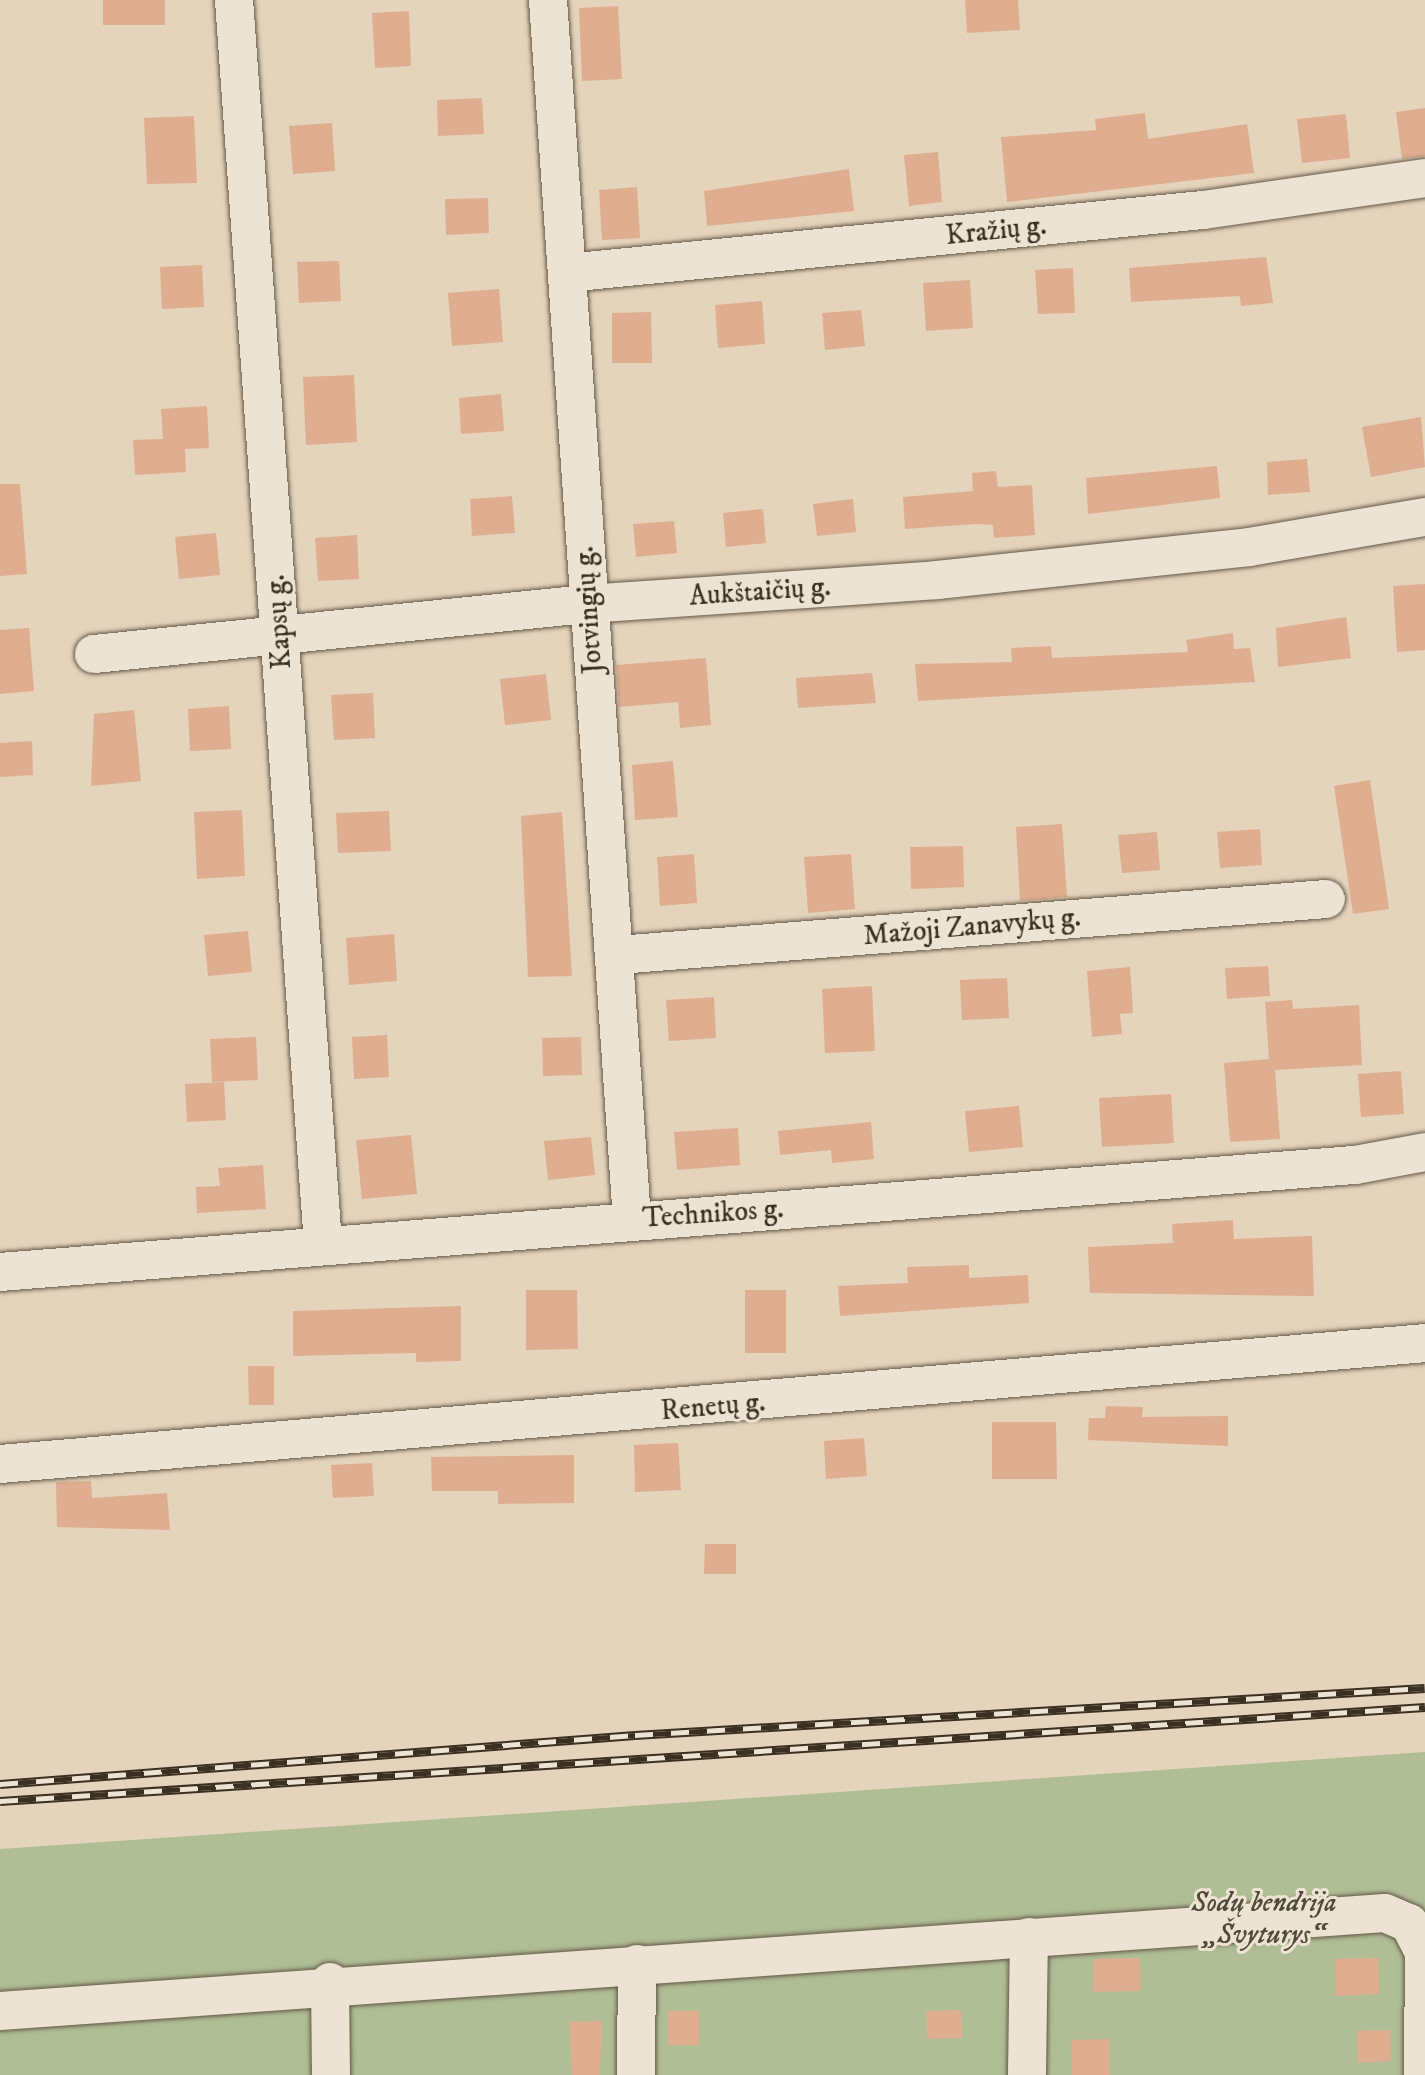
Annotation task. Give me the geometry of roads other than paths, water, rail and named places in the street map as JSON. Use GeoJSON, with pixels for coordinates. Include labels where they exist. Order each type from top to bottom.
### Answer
{"type":"FeatureCollection","features":[{"type":"Feature","properties":{"kind":"street","name":"Kapsų g."},"geometry":{"type":"LineString","coordinates":[[234,0],[323,1244]]}},
{"type":"Feature","properties":{"kind":"street","name":"Jotvingių g."},"geometry":{"type":"LineString","coordinates":[[548,0],[587,604],[618,955],[632,1220]]}},
{"type":"Feature","properties":{"kind":"street","name":"Kražių g."},"geometry":{"type":"LineString","coordinates":[[567,273],[1203,210],[1425,178]]}},
{"type":"Feature","properties":{"kind":"street","name":"Aukštaičių g."},"geometry":{"type":"LineString","coordinates":[[94,654],[281,639],[587,604],[968,577],[1249,547],[1425,517]]}},
{"type":"Feature","properties":{"kind":"street","name":"Mažoji Zanavykų g."},"geometry":{"type":"LineString","coordinates":[[618,955],[1326,899]]}},
{"type":"Feature","properties":{"kind":"street","name":"Technikos g."},"geometry":{"type":"LineString","coordinates":[[0,1272],[323,1244],[1355,1165],[1425,1152]]}},
{"type":"Feature","properties":{"kind":"street","name":"Renetų g."},"geometry":{"type":"LineString","coordinates":[[0,1464],[1425,1343]]}},
{"type":"Feature","properties":{"kind":"street"},"geometry":{"type":"LineString","coordinates":[[0,2011],[330,1982],[1385,1913],[1409,1923],[1424,1952],[1423,2075]]}},
{"type":"Feature","properties":{"kind":"street"},"geometry":{"type":"LineString","coordinates":[[1027,2075],[1029,1937]]}},
{"type":"Feature","properties":{"kind":"street"},"geometry":{"type":"LineString","coordinates":[[636,2075],[637,1964]]}},
{"type":"Feature","properties":{"kind":"street"},"geometry":{"type":"LineString","coordinates":[[330,1982],[331,2075]]}},
{"type":"Feature","properties":{"kind":"railway"},"geometry":{"type":"LineString","coordinates":[[0,1784],[635,1735],[1425,1688]]}},
{"type":"Feature","properties":{"kind":"railway"},"geometry":{"type":"LineString","coordinates":[[0,1801],[1425,1707]]}},
{"type":"Feature","properties":{"kind":"park label","name":"Sodų bendrija „Švyturys“"},"geometry":{"type":"Point","coordinates":[1264,1919]}}]}
